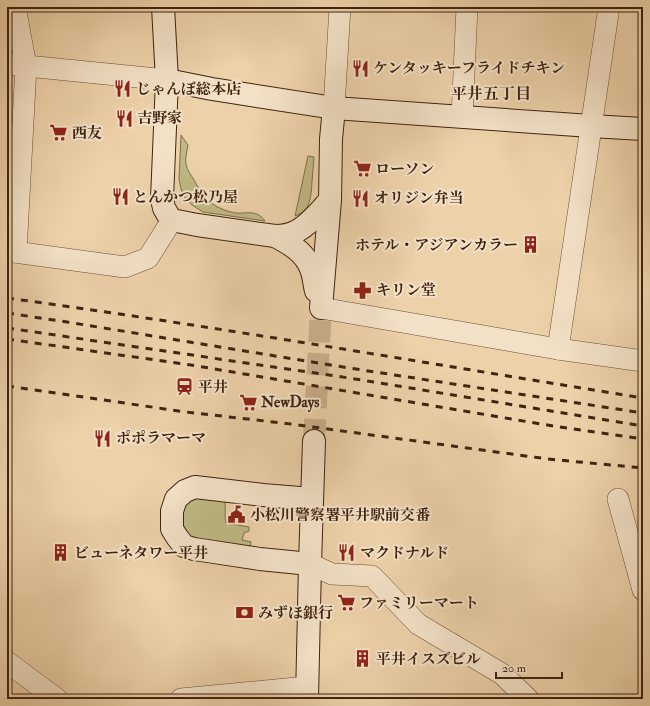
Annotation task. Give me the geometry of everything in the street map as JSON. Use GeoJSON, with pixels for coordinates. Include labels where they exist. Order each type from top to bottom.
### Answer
{"type":"FeatureCollection","features":[{"type":"Feature","properties":{"kind":"street"},"geometry":{"type":"LineString","coordinates":[[15,7],[17,65],[11,252],[125,267],[148,258],[172,220]]}},
{"type":"Feature","properties":{"kind":"street"},"geometry":{"type":"LineString","coordinates":[[163,7],[167,80],[162,199],[164,208],[172,220],[275,236],[284,235],[296,232],[305,226],[330,200]]}},
{"type":"Feature","properties":{"kind":"street"},"geometry":{"type":"LineString","coordinates":[[320,308],[330,200],[331,139],[340,7]]}},
{"type":"Feature","properties":{"kind":"street"},"geometry":{"type":"LineString","coordinates":[[462,117],[467,7]]}},
{"type":"Feature","properties":{"kind":"street"},"geometry":{"type":"LineString","coordinates":[[558,348],[609,7]]}},
{"type":"Feature","properties":{"kind":"street"},"geometry":{"type":"LineString","coordinates":[[17,65],[167,80],[212,89],[334,108],[591,126],[643,128]]}},
{"type":"Feature","properties":{"kind":"street"},"geometry":{"type":"LineString","coordinates":[[275,236],[289,243],[300,251],[307,260],[312,271],[320,308]]}},
{"type":"Feature","properties":{"kind":"street"},"geometry":{"type":"LineString","coordinates":[[320,308],[643,361]]}},
{"type":"Feature","properties":{"kind":"street"},"geometry":{"type":"LineString","coordinates":[[181,699],[307,693],[314,441]]}},
{"type":"Feature","properties":{"kind":"street"},"geometry":{"type":"LineString","coordinates":[[312,499],[195,487],[185,491],[176,499],[172,511],[172,529],[184,546],[194,549],[260,559],[310,564],[332,574],[372,576],[418,624],[502,674],[528,699]]}},
{"type":"Feature","properties":{"kind":"street"},"geometry":{"type":"LineString","coordinates":[[618,499],[643,590]]}},
{"type":"Feature","properties":{"kind":"street"},"geometry":{"type":"LineString","coordinates":[[7,662],[57,699]]}},
{"type":"Feature","properties":{"kind":"shaded area"},"geometry":{"type":"Polygon","coordinates":[[[181,135],[188,145],[186,159],[187,168],[204,196],[213,204],[224,210],[236,213],[257,214],[265,221],[203,212],[192,205],[185,198],[179,179],[181,135]]]}},
{"type":"Feature","properties":{"kind":"shaded area"},"geometry":{"type":"Polygon","coordinates":[[[308,156],[314,157],[310,198],[304,211],[295,216],[308,156]]]}},
{"type":"Feature","properties":{"kind":"shaded area"},"geometry":{"type":"Polygon","coordinates":[[[197,497],[225,501],[226,523],[249,527],[249,531],[244,533],[242,540],[251,542],[250,547],[184,537],[177,514],[187,501],[197,497]]]}},
{"type":"Feature","properties":{"kind":"tunnel"},"geometry":{"type":"LineString","coordinates":[[314,441],[321,308]]}},
{"type":"Feature","properties":{"kind":"railway"},"geometry":{"type":"LineString","coordinates":[[7,298],[246,333],[643,398]]}},
{"type":"Feature","properties":{"kind":"railway"},"geometry":{"type":"LineString","coordinates":[[7,313],[349,368],[643,413]]}},
{"type":"Feature","properties":{"kind":"railway"},"geometry":{"type":"LineString","coordinates":[[7,328],[349,378],[643,426]]}},
{"type":"Feature","properties":{"kind":"railway"},"geometry":{"type":"LineString","coordinates":[[7,339],[191,365],[553,426],[643,439]]}},
{"type":"Feature","properties":{"kind":"railway"},"geometry":{"type":"LineString","coordinates":[[7,386],[186,412],[291,424],[548,459],[643,468]]}},
{"type":"Feature","properties":{"kind":"place","name":"ケンタッキーフライドチキン"},"geometry":{"type":"Point","coordinates":[360,68]}},
{"type":"Feature","properties":{"kind":"place","name":"じゃんぼ総本店"},"geometry":{"type":"Point","coordinates":[123,89]}},
{"type":"Feature","properties":{"kind":"place","name":"吉野家"},"geometry":{"type":"Point","coordinates":[124,118]}},
{"type":"Feature","properties":{"kind":"place","name":"西友"},"geometry":{"type":"Point","coordinates":[59,133]}},
{"type":"Feature","properties":{"kind":"place","name":"ローソン"},"geometry":{"type":"Point","coordinates":[362,169]}},
{"type":"Feature","properties":{"kind":"place","name":"とんかつ松乃屋"},"geometry":{"type":"Point","coordinates":[120,197]}},
{"type":"Feature","properties":{"kind":"place","name":"オリジン弁当"},"geometry":{"type":"Point","coordinates":[361,198]}},
{"type":"Feature","properties":{"kind":"place","name":"ホテル・アジアンカラー"},"geometry":{"type":"Point","coordinates":[531,245]}},
{"type":"Feature","properties":{"kind":"place","name":"キリン堂"},"geometry":{"type":"Point","coordinates":[363,290]}},
{"type":"Feature","properties":{"kind":"place","name":"平井"},"geometry":{"type":"Point","coordinates":[185,387]}},
{"type":"Feature","properties":{"kind":"place","name":"NewDays"},"geometry":{"type":"Point","coordinates":[248,402]}},
{"type":"Feature","properties":{"kind":"place","name":"ポポラマーマ"},"geometry":{"type":"Point","coordinates":[103,438]}},
{"type":"Feature","properties":{"kind":"place","name":"小松川警察署平井駅前交番"},"geometry":{"type":"Point","coordinates":[237,515]}},
{"type":"Feature","properties":{"kind":"place","name":"ビューネタワー平井"},"geometry":{"type":"Point","coordinates":[61,553]}},
{"type":"Feature","properties":{"kind":"place","name":"マクドナルド"},"geometry":{"type":"Point","coordinates":[347,553]}},
{"type":"Feature","properties":{"kind":"place","name":"ファミリーマート"},"geometry":{"type":"Point","coordinates":[346,603]}},
{"type":"Feature","properties":{"kind":"place","name":"みずほ銀行"},"geometry":{"type":"Point","coordinates":[245,613]}},
{"type":"Feature","properties":{"kind":"place","name":"平井イスズビル"},"geometry":{"type":"Point","coordinates":[363,659]}},
{"type":"Feature","properties":{"kind":"district","name":"平井五丁目"},"geometry":{"type":"Point","coordinates":[491,93]}}]}
